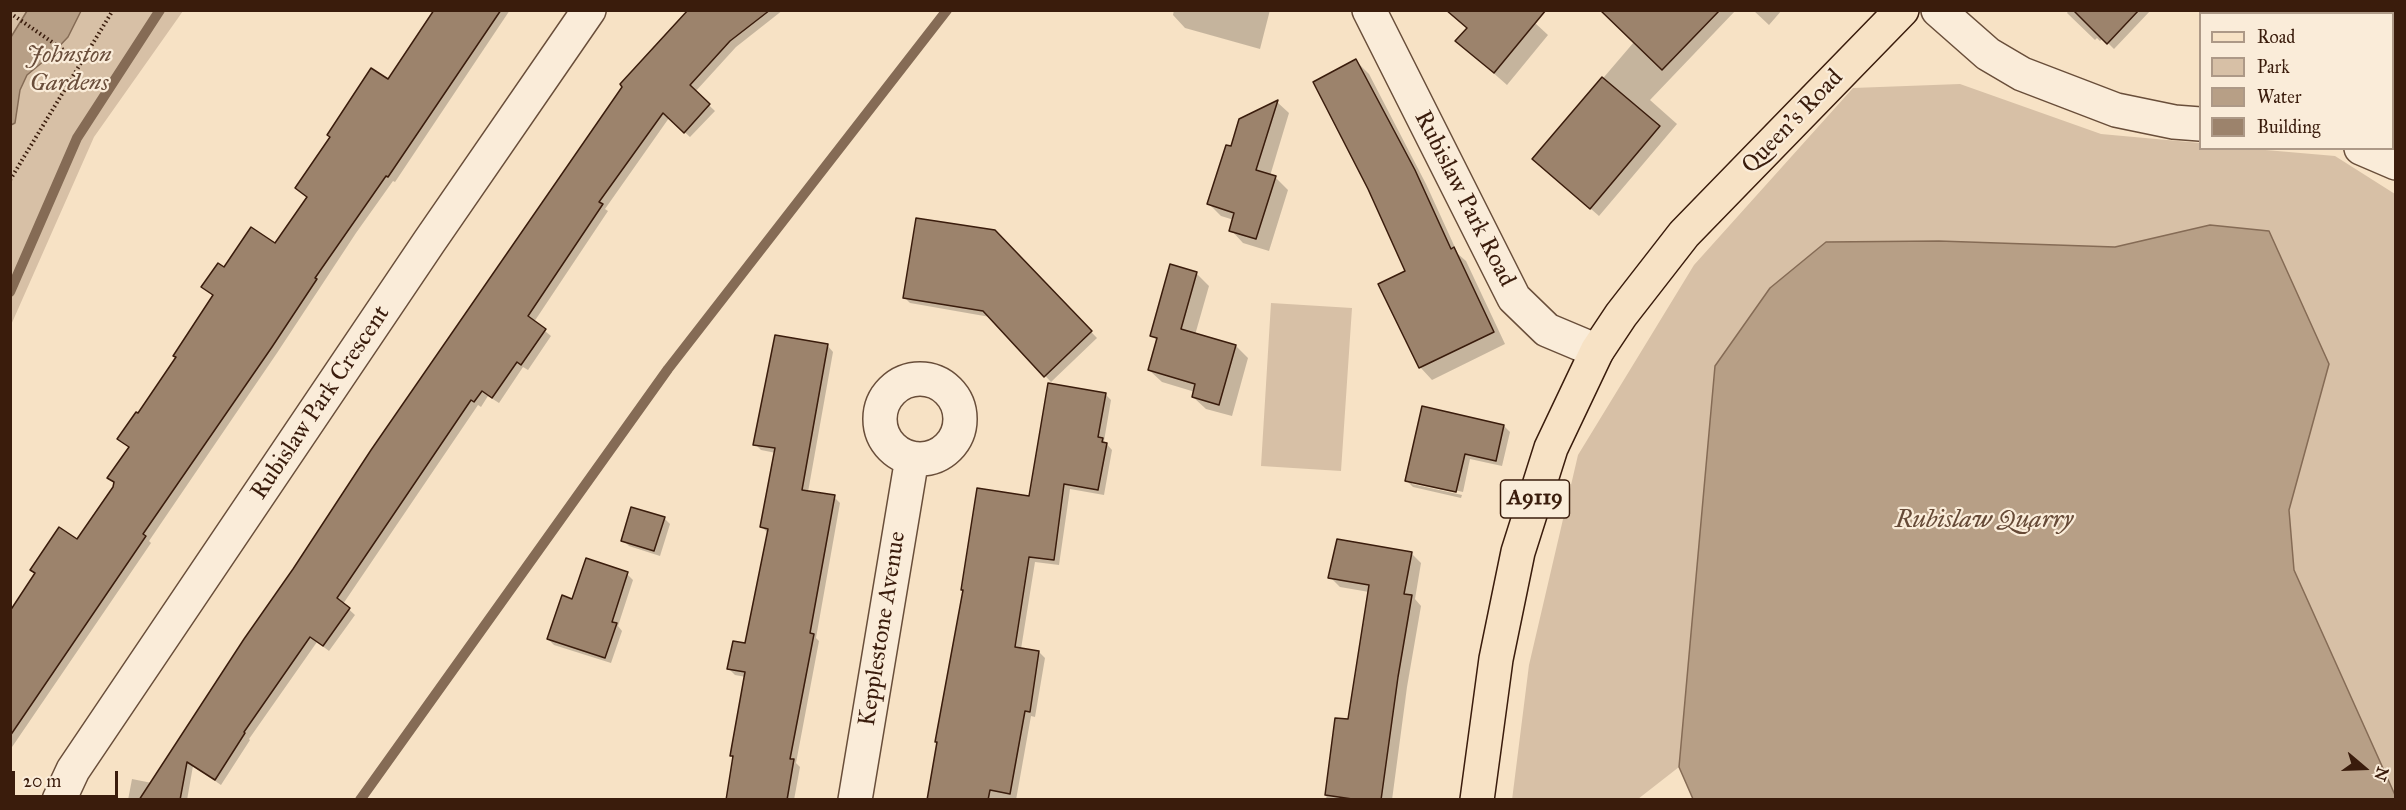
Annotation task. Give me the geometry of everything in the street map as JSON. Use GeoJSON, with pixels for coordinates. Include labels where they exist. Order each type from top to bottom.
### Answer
{"type":"FeatureCollection","features":[{"type":"Feature","properties":{"kind":"main road","name":"Queen's Road"},"geometry":{"type":"LineString","coordinates":[[1597,351],[1621,315],[1684,234],[1902,10]]}},
{"type":"Feature","properties":{"kind":"main road","name":"A9119"},"geometry":{"type":"LineString","coordinates":[[1478,800],[1496,659],[1518,552],[1551,448],[1597,351]]}},
{"type":"Feature","properties":{"kind":"street","name":"Rubislaw Park Crescent"},"geometry":{"type":"LineString","coordinates":[[59,800],[73,770],[429,242],[589,10]]}},
{"type":"Feature","properties":{"kind":"street","name":"Rubislaw Park Road"},"geometry":{"type":"LineString","coordinates":[[1369,10],[1514,298],[1547,330],[1597,351]]}},
{"type":"Feature","properties":{"kind":"street"},"geometry":{"type":"LineString","coordinates":[[1938,10],[1988,54],[2022,74],[2116,110],[2174,122],[2199,124]]}},
{"type":"Feature","properties":{"kind":"street"},"geometry":{"type":"LineString","coordinates":[[2366,150],[2396,163]]}},
{"type":"Feature","properties":{"kind":"street","name":"Kepplestone Avenue"},"geometry":{"type":"LineString","coordinates":[[855,800],[912,458]]}},
{"type":"Feature","properties":{"kind":"path"},"geometry":{"type":"LineString","coordinates":[[10,180],[113,10]]}},
{"type":"Feature","properties":{"kind":"path"},"geometry":{"type":"LineString","coordinates":[[10,13],[81,62]]}},
{"type":"Feature","properties":{"kind":"green space","name":"Johnston Gardens"},"geometry":{"type":"Polygon","coordinates":[[[10,11],[183,11],[94,137],[11,325],[10,11]]]}},
{"type":"Feature","properties":{"kind":"green space"},"geometry":{"type":"Polygon","coordinates":[[[1960,84],[2101,134],[2199,143],[2199,150],[2266,150],[2335,156],[2395,194],[2395,795],[2294,570],[2289,510],[2328,364],[2210,225],[2115,247],[1939,241],[1826,242],[1770,288],[1715,366],[1679,767],[1638,799],[1512,800],[1529,665],[1578,455],[1694,265],[1853,88],[1960,84]]]}},
{"type":"Feature","properties":{"kind":"green space"},"geometry":{"type":"Polygon","coordinates":[[[1271,303],[1352,308],[1341,471],[1261,466],[1271,303]]]}},
{"type":"Feature","properties":{"kind":"water"},"geometry":{"type":"Polygon","coordinates":[[[27,11],[81,11],[68,37],[27,75],[20,90],[15,123],[11,125],[11,37],[27,11]]]}},
{"type":"Feature","properties":{"kind":"water","name":"Rubislaw Quarry"},"geometry":{"type":"Polygon","coordinates":[[[2210,225],[2269,231],[2329,364],[2289,510],[2294,570],[2395,799],[1693,799],[1679,767],[1715,366],[1770,288],[1826,242],[1939,241],[2115,247],[2210,225]]]}},
{"type":"Feature","properties":{"kind":"building"},"geometry":{"type":"Polygon","coordinates":[[[434,10],[501,10],[388,177],[386,176],[315,278],[317,279],[272,347],[143,534],[146,536],[10,736],[10,611],[35,573],[30,570],[59,527],[77,539],[113,487],[114,482],[107,478],[129,447],[117,439],[136,412],[138,413],[176,357],[173,356],[213,295],[201,287],[218,263],[224,267],[251,227],[275,243],[307,197],[295,188],[330,137],[327,135],[371,68],[388,79],[434,10]]]}},
{"type":"Feature","properties":{"kind":"building"},"geometry":{"type":"Polygon","coordinates":[[[688,10],[770,10],[730,41],[690,85],[710,104],[684,133],[663,113],[599,202],[603,204],[528,316],[546,329],[521,365],[517,362],[492,398],[482,391],[474,402],[471,400],[337,598],[350,608],[323,646],[310,637],[244,732],[215,780],[187,762],[180,800],[139,800],[371,450],[622,87],[620,84],[688,10]]]}},
{"type":"Feature","properties":{"kind":"building"},"geometry":{"type":"Polygon","coordinates":[[[1446,10],[1546,10],[1494,73],[1455,41],[1467,28],[1446,10]]]}},
{"type":"Feature","properties":{"kind":"building"},"geometry":{"type":"Polygon","coordinates":[[[1600,10],[1720,10],[1662,70],[1600,10]]]}},
{"type":"Feature","properties":{"kind":"building"},"geometry":{"type":"Polygon","coordinates":[[[2073,10],[2139,10],[2107,44],[2073,10]]]}},
{"type":"Feature","properties":{"kind":"building"},"geometry":{"type":"Polygon","coordinates":[[[1356,59],[1415,170],[1451,249],[1454,247],[1494,332],[1419,368],[1378,284],[1405,271],[1368,189],[1313,82],[1356,59]]]}},
{"type":"Feature","properties":{"kind":"building"},"geometry":{"type":"Polygon","coordinates":[[[1602,77],[1660,126],[1590,209],[1532,159],[1602,77]]]}},
{"type":"Feature","properties":{"kind":"building"},"geometry":{"type":"Polygon","coordinates":[[[1278,100],[1256,170],[1276,176],[1256,239],[1229,231],[1234,213],[1207,204],[1226,145],[1231,146],[1239,119],[1278,100]]]}},
{"type":"Feature","properties":{"kind":"building"},"geometry":{"type":"Polygon","coordinates":[[[916,218],[995,230],[1092,331],[1044,377],[983,311],[903,298],[916,218]]]}},
{"type":"Feature","properties":{"kind":"building"},"geometry":{"type":"Polygon","coordinates":[[[1170,264],[1197,272],[1181,329],[1236,345],[1219,405],[1192,397],[1195,384],[1148,370],[1157,338],[1150,336],[1170,264]]]}},
{"type":"Feature","properties":{"kind":"building"},"geometry":{"type":"Polygon","coordinates":[[[775,335],[828,344],[802,490],[835,495],[810,633],[814,634],[790,759],[794,759],[787,800],[726,800],[733,756],[730,756],[745,672],[727,669],[733,641],[745,643],[768,529],[760,527],[775,448],[753,445],[775,335]]]}},
{"type":"Feature","properties":{"kind":"building"},"geometry":{"type":"Polygon","coordinates":[[[1048,383],[1106,393],[1098,437],[1103,438],[1102,442],[1107,443],[1098,490],[1064,484],[1054,560],[1029,557],[1015,647],[1039,651],[1030,712],[1025,711],[1010,794],[990,790],[988,800],[927,800],[937,742],[935,742],[963,590],[961,590],[977,488],[1029,496],[1048,383]]]}},
{"type":"Feature","properties":{"kind":"building"},"geometry":{"type":"Polygon","coordinates":[[[1422,406],[1504,425],[1496,461],[1465,454],[1456,492],[1405,481],[1422,406]]]}},
{"type":"Feature","properties":{"kind":"building"},"geometry":{"type":"Polygon","coordinates":[[[631,507],[665,517],[654,551],[621,541],[631,507]]]}},
{"type":"Feature","properties":{"kind":"building"},"geometry":{"type":"Polygon","coordinates":[[[1337,539],[1412,552],[1404,594],[1412,595],[1381,800],[1359,800],[1325,795],[1335,718],[1348,719],[1369,585],[1328,578],[1337,539]]]}},
{"type":"Feature","properties":{"kind":"building"},"geometry":{"type":"Polygon","coordinates":[[[586,558],[628,572],[612,622],[617,623],[605,658],[547,639],[562,595],[572,599],[586,558]]]}},
{"type":"Feature","properties":{"kind":"waterway"},"geometry":{"type":"LineString","coordinates":[[10,292],[77,138],[160,10]]}},
{"type":"Feature","properties":{"kind":"waterway"},"geometry":{"type":"LineString","coordinates":[[360,800],[668,369],[947,10]]}}]}
